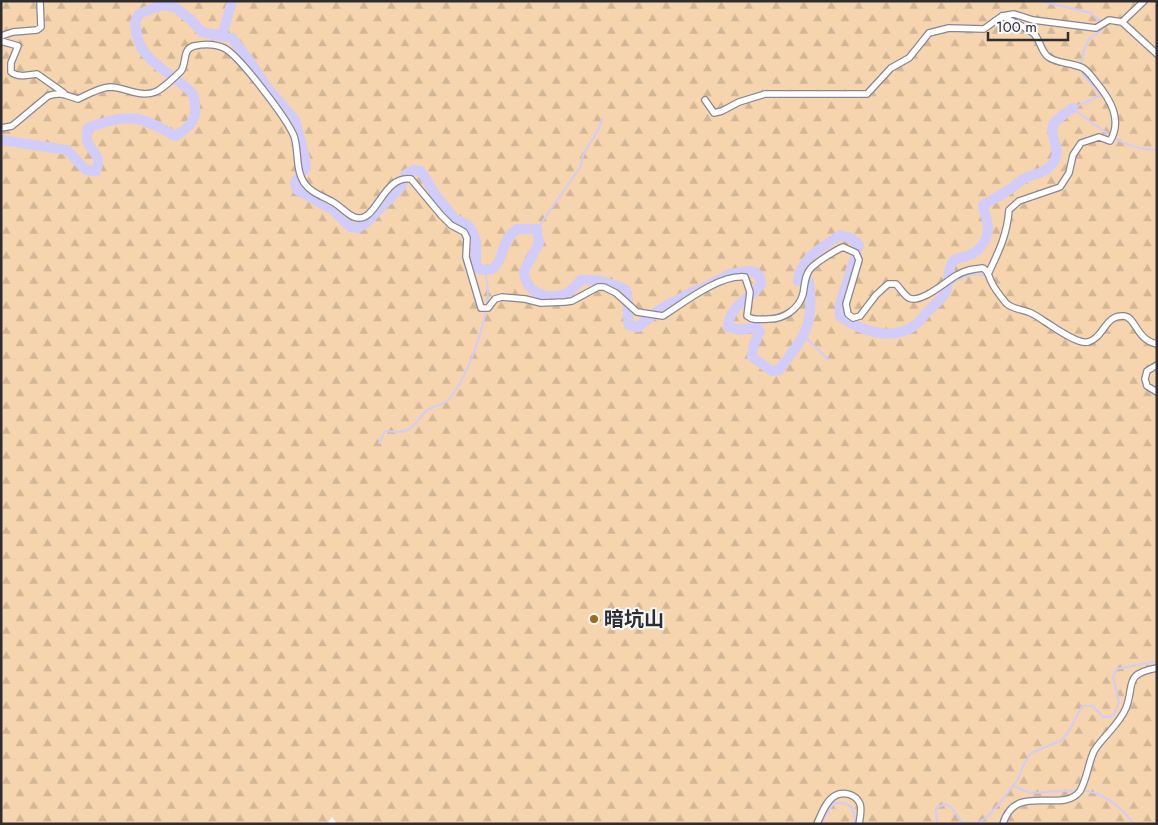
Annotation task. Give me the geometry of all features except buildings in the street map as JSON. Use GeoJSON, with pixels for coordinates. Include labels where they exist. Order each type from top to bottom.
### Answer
{"type":"FeatureCollection","features":[{"type":"Feature","properties":{"kind":"street"},"geometry":{"type":"LineString","coordinates":[[1,36],[13,32],[37,30],[41,27],[40,1]]}},
{"type":"Feature","properties":{"kind":"street"},"geometry":{"type":"LineString","coordinates":[[1122,22],[1144,1]]}},
{"type":"Feature","properties":{"kind":"street"},"geometry":{"type":"LineString","coordinates":[[705,100],[714,113],[739,102],[765,94],[867,94],[891,68],[909,58],[929,33],[949,28],[984,29],[1002,16],[1014,14],[1033,20],[1080,27],[1098,28],[1109,20],[1122,22],[1157,54]]}},
{"type":"Feature","properties":{"kind":"street"},"geometry":{"type":"LineString","coordinates":[[988,272],[1005,237],[1008,228],[1009,210],[1019,201],[1060,187],[1069,173],[1073,155],[1080,143],[1099,137],[1110,141],[1115,133],[1116,126],[1113,108],[1104,92],[1083,69],[1053,60],[1045,54],[1035,34],[1002,16]]}},
{"type":"Feature","properties":{"kind":"street"},"geometry":{"type":"LineString","coordinates":[[1,41],[18,46],[11,63],[11,72],[13,74],[16,76],[37,74],[64,93],[78,99],[99,89],[112,87],[151,94],[157,92],[182,70],[186,51],[191,47],[200,44],[225,48],[240,62],[278,109],[289,126],[295,138],[303,180],[311,190],[337,204],[355,218],[362,219],[368,215],[392,184],[404,178],[411,179],[441,215],[451,225],[464,232],[467,238],[466,257],[481,308],[488,308],[495,299],[502,297],[525,299],[541,303],[572,301],[598,287],[604,287],[616,293],[637,312],[663,316],[720,282],[745,276],[750,294],[747,316],[752,320],[775,319],[794,310],[803,295],[805,276],[810,268],[843,247],[856,253],[859,260],[846,304],[848,314],[853,318],[860,316],[876,295],[888,284],[896,284],[908,297],[916,299],[923,297],[953,277],[968,270],[983,268],[988,272],[991,281],[1007,304],[1017,310],[1030,312],[1077,341],[1088,343],[1094,339],[1110,320],[1116,316],[1126,316],[1131,320],[1142,337],[1149,343],[1157,344]]}},
{"type":"Feature","properties":{"kind":"street"},"geometry":{"type":"LineString","coordinates":[[1,128],[12,126],[48,96],[64,93]]}},
{"type":"Feature","properties":{"kind":"street"},"geometry":{"type":"LineString","coordinates":[[1157,365],[1147,371],[1145,379],[1147,386],[1157,392]]}},
{"type":"Feature","properties":{"kind":"street"},"geometry":{"type":"LineString","coordinates":[[1003,824],[1005,814],[1010,807],[1027,801],[1068,799],[1080,790],[1093,754],[1100,741],[1114,726],[1126,708],[1131,681],[1142,671],[1157,668]]}},
{"type":"Feature","properties":{"kind":"street"},"geometry":{"type":"LineString","coordinates":[[817,824],[824,809],[833,797],[840,793],[846,793],[857,799],[860,805],[859,824]]}},
{"type":"Feature","properties":{"kind":"green space"},"geometry":{"type":"Polygon","coordinates":[[[1,1],[1157,1],[1157,824],[337,824],[332,817],[327,824],[1,824],[1,1]]]}},
{"type":"Feature","properties":{"kind":"waterway"},"geometry":{"type":"LineString","coordinates":[[222,36],[232,1]]}},
{"type":"Feature","properties":{"kind":"waterway"},"geometry":{"type":"LineString","coordinates":[[1040,1],[1091,13],[1101,22]]}},
{"type":"Feature","properties":{"kind":"waterway"},"geometry":{"type":"LineString","coordinates":[[1,140],[67,150],[86,170],[96,171],[98,161],[87,140],[88,128],[113,120],[133,118],[152,124],[175,136],[183,130],[193,120],[195,111],[194,96],[146,54],[138,39],[135,22],[139,14],[151,9],[164,5],[176,8],[202,32],[232,38],[265,85],[295,120],[306,168],[295,182],[297,190],[333,210],[350,227],[358,228],[366,223],[401,187],[406,174],[414,170],[421,171],[435,194],[455,219],[468,225],[473,232],[476,243],[476,263],[479,269],[492,269],[496,266],[508,238],[517,229],[537,229],[539,243],[524,271],[525,279],[533,290],[540,294],[554,296],[569,292],[581,280],[593,280],[615,285],[626,290],[629,325],[638,327],[659,310],[730,274],[747,271],[755,272],[760,277],[761,284],[732,313],[728,327],[740,330],[757,327],[760,332],[754,344],[752,357],[772,371],[779,370],[806,330],[810,309],[809,282],[798,281],[799,273],[813,254],[840,235],[851,238],[859,245],[840,304],[840,316],[867,330],[887,334],[897,333],[915,325],[944,295],[952,262],[974,253],[983,244],[988,228],[983,205],[1024,179],[1044,171],[1053,163],[1057,152],[1052,132],[1053,127],[1059,118],[1073,108]]}},
{"type":"Feature","properties":{"kind":"waterway"},"geometry":{"type":"LineString","coordinates":[[1073,108],[1101,95],[1082,73],[1081,65],[1084,50],[1089,39],[1102,30],[1102,27]]}},
{"type":"Feature","properties":{"kind":"waterway"},"geometry":{"type":"LineString","coordinates":[[1074,109],[1110,135]]}},
{"type":"Feature","properties":{"kind":"waterway"},"geometry":{"type":"LineString","coordinates":[[537,229],[581,166],[584,154],[602,119]]}},
{"type":"Feature","properties":{"kind":"waterway"},"geometry":{"type":"LineString","coordinates":[[1114,138],[1135,147],[1157,150]]}},
{"type":"Feature","properties":{"kind":"waterway"},"geometry":{"type":"LineString","coordinates":[[379,443],[385,431],[401,432],[410,429],[426,411],[445,403],[455,392],[469,366],[484,320],[488,294],[485,270]]}},
{"type":"Feature","properties":{"kind":"waterway"},"geometry":{"type":"LineString","coordinates":[[949,285],[967,276],[976,274],[986,276],[992,289]]}},
{"type":"Feature","properties":{"kind":"waterway"},"geometry":{"type":"LineString","coordinates":[[1013,310],[1031,316],[1043,323]]}},
{"type":"Feature","properties":{"kind":"waterway"},"geometry":{"type":"LineString","coordinates":[[804,336],[828,359]]}},
{"type":"Feature","properties":{"kind":"waterway"},"geometry":{"type":"LineString","coordinates":[[937,824],[936,808],[945,804],[951,807],[963,823],[977,823],[986,818],[1018,779],[1031,753],[1060,741],[1068,733],[1082,706],[1093,706],[1103,717],[1114,715],[1119,702],[1113,677],[1117,669],[1157,661]]}},
{"type":"Feature","properties":{"kind":"waterway"},"geometry":{"type":"LineString","coordinates":[[1014,786],[1030,793],[1078,790]]}},
{"type":"Feature","properties":{"kind":"waterway"},"geometry":{"type":"LineString","coordinates":[[1082,790],[1105,798],[1123,812],[1133,823]]}},
{"type":"Feature","properties":{"kind":"waterway"},"geometry":{"type":"LineString","coordinates":[[820,824],[834,803],[844,803],[851,807],[855,824]]}},
{"type":"Feature","properties":{"kind":"place","name":"暗坑山"},"geometry":{"type":"Point","coordinates":[594,619]}}]}
